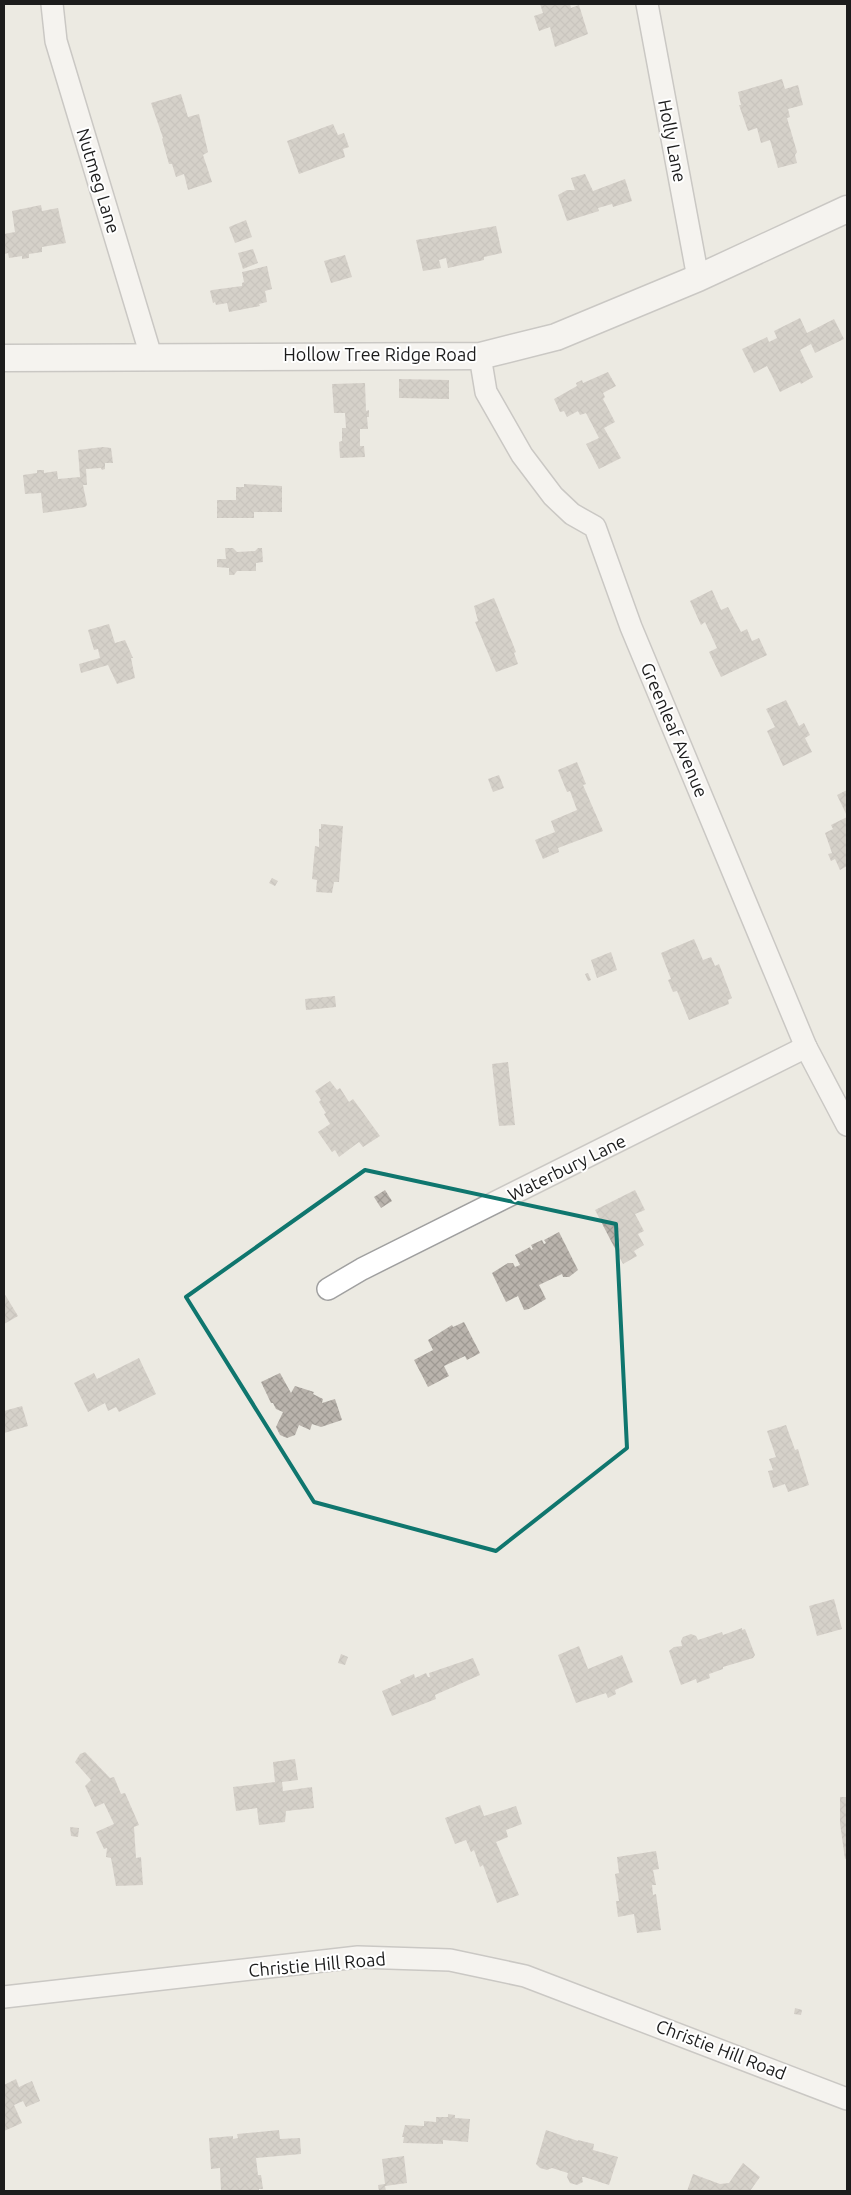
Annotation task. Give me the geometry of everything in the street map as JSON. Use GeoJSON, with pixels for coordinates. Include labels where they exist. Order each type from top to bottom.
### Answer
{"type":"FeatureCollection","features":[{"type":"Feature","properties":{"kind":"street","name":"Nutmeg Lane"},"geometry":{"type":"LineString","coordinates":[[52,4],[56,42],[151,356]]}},
{"type":"Feature","properties":{"kind":"street","name":"Holly Lane"},"geometry":{"type":"LineString","coordinates":[[647,4],[698,278]]}},
{"type":"Feature","properties":{"kind":"street","name":"Hollow Tree Ridge Road"},"geometry":{"type":"LineString","coordinates":[[4,358],[480,356],[556,337],[698,278],[847,209]]}},
{"type":"Feature","properties":{"kind":"street","name":"Greenleaf Avenue"},"geometry":{"type":"LineString","coordinates":[[480,356],[486,392],[522,455],[553,496],[572,514],[595,527],[632,627],[806,1047],[847,1125]]}},
{"type":"Feature","properties":{"kind":"street","name":"Waterbury Lane"},"geometry":{"type":"LineString","coordinates":[[328,1289],[362,1269],[806,1047]]}},
{"type":"Feature","properties":{"kind":"street","name":"Christie Hill Road"},"geometry":{"type":"LineString","coordinates":[[4,1998],[358,1957],[450,1960],[525,1976],[847,2099]]}},
{"type":"Feature","properties":{"kind":"highlighted area"},"geometry":{"type":"Polygon","coordinates":[[[365,1170],[616,1224],[627,1448],[496,1551],[314,1502],[186,1297],[365,1170]]]}},
{"type":"Feature","properties":{"kind":"building"},"geometry":{"type":"Polygon","coordinates":[[[540,4],[570,4],[571,8],[579,5],[588,34],[555,47],[550,27],[539,31],[534,16],[543,13],[540,4]]]}},
{"type":"Feature","properties":{"kind":"building"},"geometry":{"type":"Polygon","coordinates":[[[782,79],[785,89],[798,85],[803,105],[788,109],[790,117],[787,118],[797,152],[795,155],[797,163],[778,168],[770,140],[761,143],[757,128],[748,131],[739,105],[741,105],[738,92],[782,79]]]}},
{"type":"Feature","properties":{"kind":"building"},"geometry":{"type":"Polygon","coordinates":[[[181,94],[188,117],[199,114],[208,152],[203,155],[212,182],[188,190],[184,174],[176,177],[172,164],[169,164],[163,138],[151,103],[181,94]]]}},
{"type":"Feature","properties":{"kind":"building"},"geometry":{"type":"Polygon","coordinates":[[[333,124],[338,135],[344,133],[349,147],[343,149],[345,157],[299,174],[287,141],[333,124]]]}},
{"type":"Feature","properties":{"kind":"building"},"geometry":{"type":"Polygon","coordinates":[[[585,174],[593,191],[625,179],[632,201],[613,207],[612,204],[598,208],[599,211],[567,221],[558,195],[567,190],[575,190],[571,178],[585,174]]]}},
{"type":"Feature","properties":{"kind":"building"},"geometry":{"type":"Polygon","coordinates":[[[41,205],[42,211],[58,208],[66,243],[42,247],[42,252],[29,254],[29,258],[22,259],[22,256],[9,258],[8,253],[4,254],[4,234],[15,232],[12,211],[41,205]]]}},
{"type":"Feature","properties":{"kind":"building"},"geometry":{"type":"Polygon","coordinates":[[[246,220],[252,237],[235,243],[229,227],[246,220]]]}},
{"type":"Feature","properties":{"kind":"building"},"geometry":{"type":"Polygon","coordinates":[[[496,226],[502,253],[484,257],[484,260],[448,268],[446,258],[439,260],[441,268],[423,271],[416,240],[496,226]]]}},
{"type":"Feature","properties":{"kind":"building"},"geometry":{"type":"Polygon","coordinates":[[[253,249],[258,263],[243,269],[238,253],[253,249]]]}},
{"type":"Feature","properties":{"kind":"building"},"geometry":{"type":"Polygon","coordinates":[[[345,255],[352,277],[331,283],[324,261],[345,255]]]}},
{"type":"Feature","properties":{"kind":"building"},"geometry":{"type":"Polygon","coordinates":[[[267,266],[272,289],[265,291],[267,302],[259,304],[260,306],[229,312],[227,303],[216,305],[215,302],[213,303],[210,291],[242,286],[244,282],[242,272],[267,266]]]}},
{"type":"Feature","properties":{"kind":"building"},"geometry":{"type":"Polygon","coordinates":[[[800,318],[807,333],[834,319],[844,339],[815,353],[811,344],[800,350],[813,377],[780,392],[767,366],[754,373],[742,349],[767,337],[769,342],[777,338],[774,331],[800,318]]]}},
{"type":"Feature","properties":{"kind":"building"},"geometry":{"type":"Polygon","coordinates":[[[608,372],[616,386],[603,393],[605,397],[603,399],[615,422],[604,428],[621,458],[599,469],[586,444],[599,438],[586,413],[580,415],[578,411],[567,417],[564,411],[560,412],[554,399],[577,386],[576,383],[582,380],[583,383],[608,372]]]}},
{"type":"Feature","properties":{"kind":"building"},"geometry":{"type":"Polygon","coordinates":[[[399,379],[449,380],[449,399],[399,398],[399,379]]]}},
{"type":"Feature","properties":{"kind":"building"},"geometry":{"type":"Polygon","coordinates":[[[365,383],[366,411],[369,410],[369,417],[367,417],[368,429],[360,429],[360,446],[364,446],[365,457],[340,458],[339,442],[342,441],[342,428],[346,428],[345,413],[334,413],[332,384],[365,383]]]}},
{"type":"Feature","properties":{"kind":"building"},"geometry":{"type":"Polygon","coordinates":[[[111,448],[113,463],[105,463],[105,469],[102,470],[101,468],[86,469],[87,485],[83,485],[87,505],[85,507],[43,513],[41,493],[25,494],[23,475],[37,473],[37,470],[44,470],[44,473],[57,471],[58,479],[80,477],[78,450],[111,448]]]}},
{"type":"Feature","properties":{"kind":"building"},"geometry":{"type":"Polygon","coordinates":[[[244,484],[282,486],[282,512],[254,512],[254,518],[217,518],[217,500],[236,500],[236,487],[244,487],[244,484]]]}},
{"type":"Feature","properties":{"kind":"building"},"geometry":{"type":"Polygon","coordinates":[[[225,548],[233,548],[237,552],[255,551],[258,548],[262,548],[263,562],[256,563],[256,571],[237,571],[234,575],[229,575],[229,568],[217,567],[217,559],[226,559],[225,548]]]}},
{"type":"Feature","properties":{"kind":"building"},"geometry":{"type":"Polygon","coordinates":[[[712,590],[721,610],[728,607],[741,632],[747,629],[752,641],[759,638],[767,655],[721,677],[709,652],[717,648],[705,622],[701,625],[690,601],[712,590]]]}},
{"type":"Feature","properties":{"kind":"building"},"geometry":{"type":"Polygon","coordinates":[[[494,598],[516,652],[514,653],[518,664],[496,672],[475,622],[478,621],[474,606],[494,598]]]}},
{"type":"Feature","properties":{"kind":"building"},"geometry":{"type":"Polygon","coordinates":[[[109,624],[115,643],[125,640],[133,658],[131,658],[135,678],[117,684],[108,665],[81,673],[79,664],[100,658],[98,649],[94,650],[88,630],[109,624]]]}},
{"type":"Feature","properties":{"kind":"building"},"geometry":{"type":"Polygon","coordinates":[[[786,700],[799,726],[804,723],[810,735],[805,738],[812,752],[783,766],[767,731],[775,727],[766,709],[786,700]]]}},
{"type":"Feature","properties":{"kind":"building"},"geometry":{"type":"Polygon","coordinates":[[[577,762],[586,784],[583,785],[603,831],[558,848],[559,852],[543,859],[535,840],[555,832],[551,821],[577,810],[570,791],[567,792],[558,770],[577,762]]]}},
{"type":"Feature","properties":{"kind":"building"},"geometry":{"type":"Polygon","coordinates":[[[499,775],[504,788],[493,792],[488,779],[499,775]]]}},
{"type":"Feature","properties":{"kind":"building"},"geometry":{"type":"Polygon","coordinates":[[[847,790],[847,816],[837,795],[847,790]]]}},
{"type":"Feature","properties":{"kind":"building"},"geometry":{"type":"Polygon","coordinates":[[[847,817],[847,866],[840,870],[835,859],[831,861],[828,854],[832,853],[825,833],[833,829],[831,825],[847,817]]]}},
{"type":"Feature","properties":{"kind":"building"},"geometry":{"type":"Polygon","coordinates":[[[321,824],[343,826],[339,882],[334,882],[332,893],[316,892],[317,880],[312,879],[315,846],[319,847],[319,829],[321,829],[321,824]]]}},
{"type":"Feature","properties":{"kind":"building"},"geometry":{"type":"Polygon","coordinates":[[[272,878],[278,881],[275,886],[269,883],[272,878]]]}},
{"type":"Feature","properties":{"kind":"building"},"geometry":{"type":"Polygon","coordinates":[[[694,939],[703,960],[711,957],[715,966],[719,964],[732,998],[728,1000],[729,1004],[689,1020],[677,991],[673,992],[668,980],[671,979],[661,953],[694,939]]]}},
{"type":"Feature","properties":{"kind":"building"},"geometry":{"type":"Polygon","coordinates":[[[611,952],[617,970],[597,978],[591,960],[611,952]]]}},
{"type":"Feature","properties":{"kind":"building"},"geometry":{"type":"Polygon","coordinates":[[[588,973],[591,980],[588,981],[585,974],[588,973]]]}},
{"type":"Feature","properties":{"kind":"building"},"geometry":{"type":"Polygon","coordinates":[[[335,996],[336,1007],[306,1010],[305,999],[335,996]]]}},
{"type":"Feature","properties":{"kind":"building"},"geometry":{"type":"Polygon","coordinates":[[[508,1062],[515,1125],[499,1126],[492,1064],[508,1062]]]}},
{"type":"Feature","properties":{"kind":"building"},"geometry":{"type":"Polygon","coordinates":[[[330,1081],[337,1090],[340,1088],[349,1102],[353,1099],[380,1136],[363,1147],[359,1142],[339,1157],[335,1150],[332,1152],[318,1132],[330,1124],[319,1102],[321,1100],[315,1091],[330,1081]]]}},
{"type":"Feature","properties":{"kind":"building"},"geometry":{"type":"Polygon","coordinates":[[[385,1190],[392,1201],[381,1208],[374,1197],[385,1190]]]}},
{"type":"Feature","properties":{"kind":"building"},"geometry":{"type":"Polygon","coordinates":[[[635,1190],[645,1210],[635,1214],[644,1231],[638,1234],[644,1245],[634,1251],[637,1256],[623,1264],[595,1210],[635,1190]]]}},
{"type":"Feature","properties":{"kind":"building"},"geometry":{"type":"Polygon","coordinates":[[[559,1232],[578,1270],[569,1277],[563,1277],[562,1274],[539,1285],[546,1299],[529,1309],[524,1310],[518,1296],[506,1302],[492,1273],[508,1263],[513,1263],[515,1267],[520,1265],[515,1255],[530,1247],[531,1250],[533,1249],[531,1245],[542,1240],[544,1244],[546,1243],[544,1240],[559,1232]]]}},
{"type":"Feature","properties":{"kind":"building"},"geometry":{"type":"Polygon","coordinates":[[[4,1293],[18,1316],[4,1324],[4,1293]]]}},
{"type":"Feature","properties":{"kind":"building"},"geometry":{"type":"Polygon","coordinates":[[[464,1322],[480,1353],[467,1360],[465,1356],[444,1366],[449,1376],[428,1387],[414,1360],[433,1350],[428,1340],[452,1325],[453,1327],[464,1322]]]}},
{"type":"Feature","properties":{"kind":"building"},"geometry":{"type":"Polygon","coordinates":[[[139,1358],[156,1394],[119,1412],[116,1407],[108,1411],[105,1403],[88,1412],[74,1383],[94,1373],[97,1379],[139,1358]]]}},
{"type":"Feature","properties":{"kind":"building"},"geometry":{"type":"Polygon","coordinates":[[[280,1373],[291,1393],[295,1386],[314,1392],[313,1394],[323,1399],[322,1403],[335,1399],[342,1420],[321,1427],[312,1424],[310,1430],[299,1425],[295,1435],[287,1438],[280,1435],[276,1427],[283,1412],[276,1409],[273,1403],[271,1403],[261,1382],[280,1373]]]}},
{"type":"Feature","properties":{"kind":"building"},"geometry":{"type":"Polygon","coordinates":[[[22,1406],[28,1426],[4,1433],[4,1411],[22,1406]]]}},
{"type":"Feature","properties":{"kind":"building"},"geometry":{"type":"Polygon","coordinates":[[[786,1425],[795,1450],[798,1449],[809,1485],[788,1492],[785,1484],[773,1488],[768,1471],[773,1470],[769,1459],[776,1457],[767,1431],[786,1425]]]}},
{"type":"Feature","properties":{"kind":"building"},"geometry":{"type":"Polygon","coordinates":[[[834,1599],[842,1629],[817,1636],[809,1606],[834,1599]]]}},
{"type":"Feature","properties":{"kind":"building"},"geometry":{"type":"Polygon","coordinates":[[[742,1628],[742,1630],[745,1629],[755,1655],[753,1658],[723,1667],[723,1669],[709,1674],[710,1678],[697,1683],[696,1679],[681,1685],[669,1651],[674,1647],[682,1646],[681,1641],[683,1637],[691,1634],[696,1636],[698,1640],[722,1632],[723,1635],[742,1628]]]}},
{"type":"Feature","properties":{"kind":"building"},"geometry":{"type":"Polygon","coordinates":[[[579,1646],[588,1669],[622,1655],[633,1682],[615,1690],[616,1694],[608,1698],[606,1693],[576,1703],[558,1655],[579,1646]]]}},
{"type":"Feature","properties":{"kind":"building"},"geometry":{"type":"Polygon","coordinates":[[[341,1654],[348,1657],[345,1665],[338,1663],[341,1654]]]}},
{"type":"Feature","properties":{"kind":"building"},"geometry":{"type":"Polygon","coordinates":[[[473,1658],[480,1675],[435,1695],[436,1699],[392,1716],[382,1691],[401,1683],[400,1680],[414,1674],[415,1678],[426,1673],[430,1677],[429,1673],[473,1658]]]}},
{"type":"Feature","properties":{"kind":"building"},"geometry":{"type":"Polygon","coordinates":[[[85,1752],[110,1778],[114,1777],[121,1794],[125,1793],[139,1825],[134,1827],[136,1858],[141,1857],[143,1885],[116,1886],[111,1858],[106,1857],[107,1848],[104,1849],[96,1832],[114,1824],[104,1803],[95,1807],[85,1786],[91,1780],[75,1762],[80,1754],[85,1752]]]}},
{"type":"Feature","properties":{"kind":"building"},"geometry":{"type":"Polygon","coordinates":[[[295,1759],[298,1780],[282,1782],[283,1791],[312,1787],[314,1808],[286,1811],[285,1822],[259,1825],[257,1808],[236,1811],[233,1787],[275,1782],[273,1762],[295,1759]]]}},
{"type":"Feature","properties":{"kind":"building"},"geometry":{"type":"Polygon","coordinates":[[[840,1797],[847,1797],[847,1858],[845,1859],[840,1823],[840,1797]]]}},
{"type":"Feature","properties":{"kind":"building"},"geometry":{"type":"Polygon","coordinates":[[[480,1805],[484,1816],[516,1806],[522,1824],[506,1830],[508,1837],[496,1842],[519,1895],[497,1903],[483,1865],[480,1867],[474,1850],[471,1852],[466,1840],[455,1844],[445,1818],[480,1805]]]}},
{"type":"Feature","properties":{"kind":"building"},"geometry":{"type":"Polygon","coordinates":[[[70,1827],[79,1828],[78,1837],[71,1836],[70,1827]]]}},
{"type":"Feature","properties":{"kind":"building"},"geometry":{"type":"Polygon","coordinates":[[[656,1851],[659,1869],[653,1870],[656,1885],[652,1885],[653,1895],[656,1894],[661,1930],[637,1933],[634,1914],[618,1917],[616,1901],[619,1901],[615,1874],[619,1873],[617,1857],[656,1851]]]}},
{"type":"Feature","properties":{"kind":"building"},"geometry":{"type":"Polygon","coordinates":[[[795,2008],[802,2010],[801,2015],[794,2014],[795,2008]]]}},
{"type":"Feature","properties":{"kind":"building"},"geometry":{"type":"Polygon","coordinates":[[[16,2079],[19,2087],[32,2081],[40,2101],[26,2107],[23,2101],[14,2105],[22,2123],[4,2131],[4,2085],[16,2079]]]}},
{"type":"Feature","properties":{"kind":"building"},"geometry":{"type":"Polygon","coordinates":[[[448,2114],[455,2115],[455,2118],[470,2119],[468,2142],[443,2140],[443,2144],[403,2143],[404,2137],[402,2137],[405,2125],[424,2126],[424,2121],[436,2122],[436,2117],[448,2117],[448,2114]]]}},
{"type":"Feature","properties":{"kind":"building"},"geometry":{"type":"Polygon","coordinates":[[[279,2130],[280,2139],[300,2138],[301,2154],[256,2158],[258,2175],[261,2175],[263,2189],[259,2189],[259,2191],[221,2191],[220,2168],[211,2169],[209,2138],[233,2136],[233,2139],[238,2138],[237,2134],[279,2130]]]}},
{"type":"Feature","properties":{"kind":"building"},"geometry":{"type":"Polygon","coordinates":[[[546,2130],[578,2141],[594,2144],[593,2150],[618,2157],[609,2185],[582,2177],[583,2182],[577,2185],[570,2183],[567,2177],[568,2173],[552,2168],[547,2170],[540,2168],[536,2164],[546,2130]]]}},
{"type":"Feature","properties":{"kind":"building"},"geometry":{"type":"Polygon","coordinates":[[[404,2156],[407,2183],[385,2186],[386,2191],[379,2191],[378,2185],[385,2184],[382,2159],[404,2156]]]}},
{"type":"Feature","properties":{"kind":"building"},"geometry":{"type":"Polygon","coordinates":[[[743,2163],[760,2177],[750,2191],[687,2191],[693,2174],[720,2184],[729,2183],[743,2163]]]}}]}
